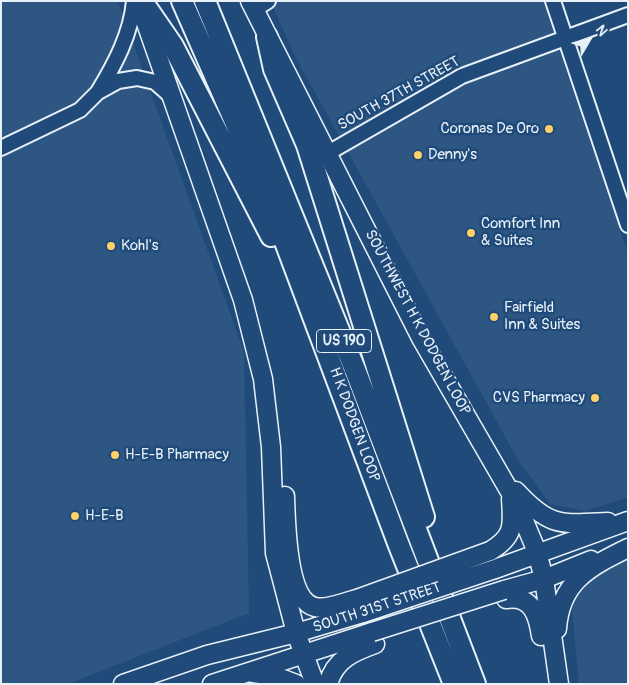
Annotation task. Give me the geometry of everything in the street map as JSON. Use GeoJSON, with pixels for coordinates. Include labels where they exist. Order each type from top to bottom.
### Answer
{"type":"FeatureCollection","features":[{"type":"Feature","properties":{"kind":"highway"},"geometry":{"type":"LineString","coordinates":[[140,1],[173,46],[268,231],[344,397]]}},
{"type":"Feature","properties":{"kind":"highway","name":"H K DODGEN LOOP"},"geometry":{"type":"LineString","coordinates":[[182,1],[268,200],[398,543],[454,684]]}},
{"type":"Feature","properties":{"kind":"highway","name":"H K DODGEN LOOP"},"geometry":{"type":"LineString","coordinates":[[205,1],[356,372],[475,684]]}},
{"type":"Feature","properties":{"kind":"highway"},"geometry":{"type":"LineString","coordinates":[[267,37],[274,69],[307,145],[436,556],[483,684]]}},
{"type":"Feature","properties":{"kind":"highway"},"geometry":{"type":"LineString","coordinates":[[398,543],[427,641],[443,684]]}},
{"type":"Feature","properties":{"kind":"main road"},"geometry":{"type":"LineString","coordinates":[[140,1],[243,300],[263,379],[268,421],[275,553],[296,634],[315,684]]}},
{"type":"Feature","properties":{"kind":"main road","name":"SOUTHWEST H K DODGEN LOOP"},"geometry":{"type":"LineString","coordinates":[[257,4],[267,37],[421,338],[508,486],[537,552],[544,579],[559,684]]}},
{"type":"Feature","properties":{"kind":"main road"},"geometry":{"type":"LineString","coordinates":[[268,421],[283,456],[288,548],[297,590],[306,603],[316,607],[360,606],[490,551],[503,543],[512,529],[508,486]]}},
{"type":"Feature","properties":{"kind":"main road"},"geometry":{"type":"LineString","coordinates":[[508,486],[539,515],[562,524],[627,521]]}},
{"type":"Feature","properties":{"kind":"main road","name":"SOUTH 31ST STREET"},"geometry":{"type":"LineString","coordinates":[[123,684],[207,656],[296,634],[360,606],[495,570],[537,552],[627,521]]}},
{"type":"Feature","properties":{"kind":"main road"},"geometry":{"type":"LineString","coordinates":[[328,684],[331,674],[339,662],[374,638],[505,595],[628,547]]}},
{"type":"Feature","properties":{"kind":"main road"},"geometry":{"type":"LineString","coordinates":[[555,660],[558,610],[568,592],[580,575],[628,547]]}},
{"type":"Feature","properties":{"kind":"main road"},"geometry":{"type":"LineString","coordinates":[[505,595],[522,600],[534,608],[538,615],[546,684]]}},
{"type":"Feature","properties":{"kind":"main road","name":"SOUTH 31ST STREET"},"geometry":{"type":"LineString","coordinates":[[212,684],[243,672],[374,638]]}},
{"type":"Feature","properties":{"kind":"main road"},"geometry":{"type":"LineString","coordinates":[[243,672],[275,676],[296,684]]}},
{"type":"Feature","properties":{"kind":"street"},"geometry":{"type":"LineString","coordinates":[[98,92],[120,51],[132,18],[134,1]]}},
{"type":"Feature","properties":{"kind":"street"},"geometry":{"type":"LineString","coordinates":[[553,1],[628,225]]}},
{"type":"Feature","properties":{"kind":"street","name":"SOUTH 37TH STREET"},"geometry":{"type":"LineString","coordinates":[[328,153],[462,76],[628,15]]}},
{"type":"Feature","properties":{"kind":"street"},"geometry":{"type":"LineString","coordinates":[[1,148],[80,110],[98,92],[118,81],[137,78],[154,82],[174,98]]}},
{"type":"Feature","properties":{"kind":"shaded area"},"geometry":{"type":"Polygon","coordinates":[[[1,1],[118,1],[244,352],[249,613],[68,684],[1,684],[1,1]]]}},
{"type":"Feature","properties":{"kind":"shaded area"},"geometry":{"type":"Polygon","coordinates":[[[270,1],[543,1],[628,254],[628,497],[585,511],[550,504],[518,460],[296,58],[270,1]]]}},
{"type":"Feature","properties":{"kind":"shaded area"},"geometry":{"type":"Polygon","coordinates":[[[628,557],[628,684],[579,684],[572,608],[587,579],[628,557]]]}},
{"type":"Feature","properties":{"kind":"place","name":"Coronas De Oro"},"geometry":{"type":"Point","coordinates":[549,129]}},
{"type":"Feature","properties":{"kind":"place","name":"Denny's"},"geometry":{"type":"Point","coordinates":[418,155]}},
{"type":"Feature","properties":{"kind":"place","name":"Comfort Inn & Suites"},"geometry":{"type":"Point","coordinates":[471,233]}},
{"type":"Feature","properties":{"kind":"place","name":"Kohl's"},"geometry":{"type":"Point","coordinates":[111,246]}},
{"type":"Feature","properties":{"kind":"place","name":"Fairfield Inn & Suites"},"geometry":{"type":"Point","coordinates":[494,317]}},
{"type":"Feature","properties":{"kind":"place","name":"CVS Pharmacy"},"geometry":{"type":"Point","coordinates":[595,398]}},
{"type":"Feature","properties":{"kind":"place","name":"H-E-B Pharmacy"},"geometry":{"type":"Point","coordinates":[115,455]}},
{"type":"Feature","properties":{"kind":"place","name":"H-E-B"},"geometry":{"type":"Point","coordinates":[75,516]}}]}
